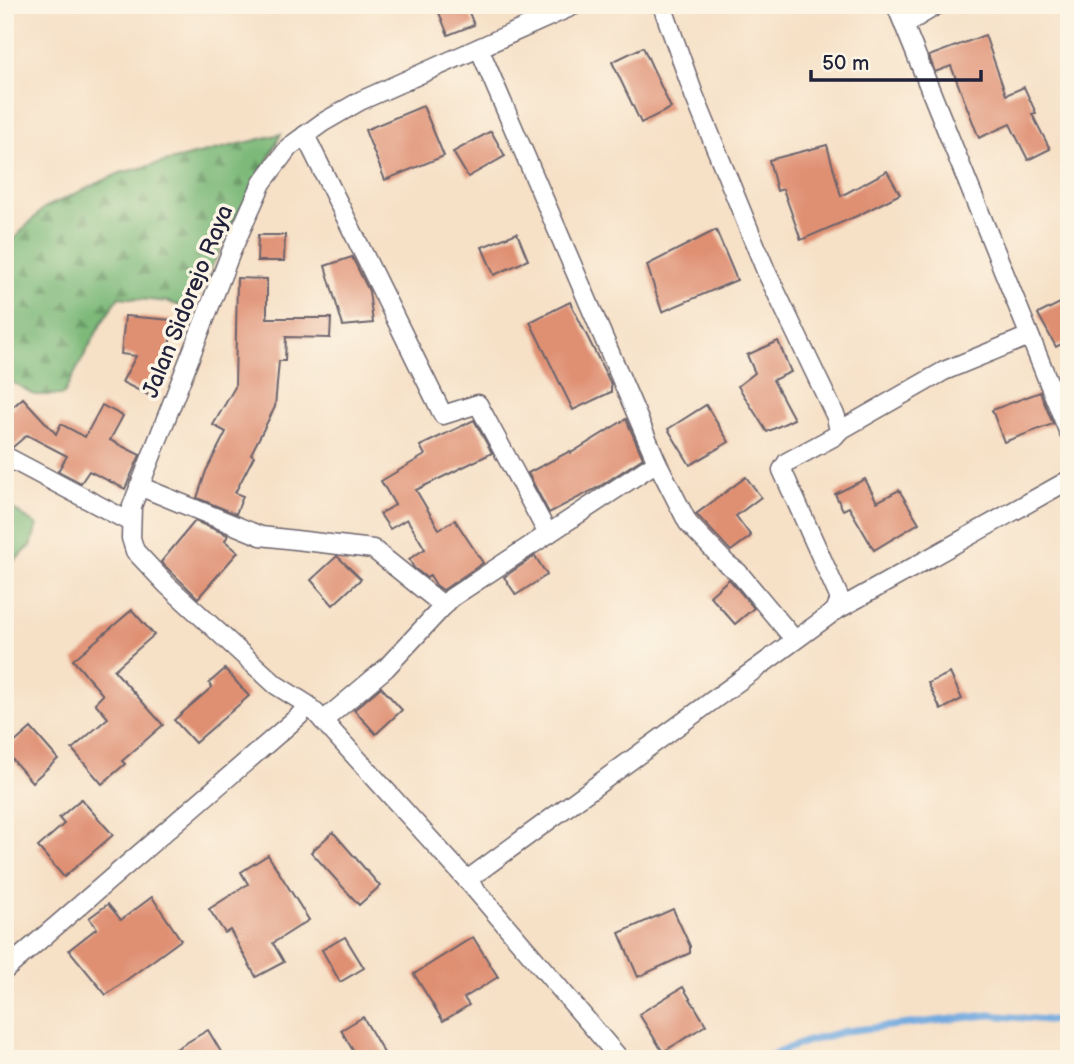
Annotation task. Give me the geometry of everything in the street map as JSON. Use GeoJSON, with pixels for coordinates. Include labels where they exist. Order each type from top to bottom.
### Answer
{"type":"FeatureCollection","features":[{"type":"Feature","properties":{"kind":"street","name":"Jalan Sidorejo Raya"},"geometry":{"type":"LineString","coordinates":[[575,5],[360,101],[289,147],[262,183],[231,252],[139,486],[130,523],[135,551],[167,585],[276,685],[297,716],[323,721],[467,880],[620,1059]]}},
{"type":"Feature","properties":{"kind":"street"},"geometry":{"type":"LineString","coordinates":[[662,5],[694,95],[761,258],[836,417],[839,431]]}},
{"type":"Feature","properties":{"kind":"street"},"geometry":{"type":"LineString","coordinates":[[896,5],[1069,433]]}},
{"type":"Feature","properties":{"kind":"street"},"geometry":{"type":"LineString","coordinates":[[904,25],[937,5]]}},
{"type":"Feature","properties":{"kind":"street"},"geometry":{"type":"LineString","coordinates":[[478,48],[657,463],[688,523],[738,572],[794,639]]}},
{"type":"Feature","properties":{"kind":"street"},"geometry":{"type":"LineString","coordinates":[[305,135],[443,415],[478,404],[548,534]]}},
{"type":"Feature","properties":{"kind":"street"},"geometry":{"type":"LineString","coordinates":[[835,611],[840,598],[782,470],[787,462],[944,371],[1029,336]]}},
{"type":"Feature","properties":{"kind":"street"},"geometry":{"type":"LineString","coordinates":[[5,456],[130,523]]}},
{"type":"Feature","properties":{"kind":"street"},"geometry":{"type":"LineString","coordinates":[[323,721],[386,668],[451,598],[657,463]]}},
{"type":"Feature","properties":{"kind":"street"},"geometry":{"type":"LineString","coordinates":[[467,880],[835,611],[1069,480]]}},
{"type":"Feature","properties":{"kind":"street"},"geometry":{"type":"LineString","coordinates":[[139,486],[261,536],[373,550],[444,606]]}},
{"type":"Feature","properties":{"kind":"street"},"geometry":{"type":"LineString","coordinates":[[5,970],[297,716]]}},
{"type":"Feature","properties":{"kind":"green space"},"geometry":{"type":"Polygon","coordinates":[[[281,134],[234,220],[191,310],[169,302],[119,297],[101,324],[63,395],[35,395],[5,378],[5,248],[44,208],[120,173],[281,134]]]}},
{"type":"Feature","properties":{"kind":"green space"},"geometry":{"type":"Polygon","coordinates":[[[5,503],[37,526],[31,546],[5,569],[5,503]]]}},
{"type":"Feature","properties":{"kind":"building"},"geometry":{"type":"Polygon","coordinates":[[[436,5],[466,5],[474,25],[448,35],[436,5]]]}},
{"type":"Feature","properties":{"kind":"building"},"geometry":{"type":"Polygon","coordinates":[[[985,35],[1006,95],[1024,87],[1036,113],[1032,114],[1050,149],[1028,160],[1010,124],[979,138],[951,66],[935,72],[929,56],[985,35]]]}},
{"type":"Feature","properties":{"kind":"building"},"geometry":{"type":"Polygon","coordinates":[[[643,47],[671,108],[641,123],[612,62],[643,47]]]}},
{"type":"Feature","properties":{"kind":"building"},"geometry":{"type":"Polygon","coordinates":[[[423,106],[444,156],[385,180],[365,130],[423,106]]]}},
{"type":"Feature","properties":{"kind":"building"},"geometry":{"type":"Polygon","coordinates":[[[491,131],[505,156],[468,177],[453,152],[491,131]]]}},
{"type":"Feature","properties":{"kind":"building"},"geometry":{"type":"Polygon","coordinates":[[[827,145],[841,196],[887,171],[900,194],[801,240],[783,189],[777,191],[769,160],[827,145]]]}},
{"type":"Feature","properties":{"kind":"building"},"geometry":{"type":"Polygon","coordinates":[[[716,230],[737,280],[662,312],[647,265],[716,230]]]}},
{"type":"Feature","properties":{"kind":"building"},"geometry":{"type":"Polygon","coordinates":[[[517,233],[528,260],[494,275],[482,247],[517,233]]]}},
{"type":"Feature","properties":{"kind":"building"},"geometry":{"type":"Polygon","coordinates":[[[258,235],[285,235],[284,261],[257,261],[258,235]]]}},
{"type":"Feature","properties":{"kind":"building"},"geometry":{"type":"Polygon","coordinates":[[[352,257],[369,291],[373,323],[343,326],[325,266],[352,257]]]}},
{"type":"Feature","properties":{"kind":"building"},"geometry":{"type":"Polygon","coordinates":[[[237,278],[267,279],[267,318],[331,318],[330,338],[286,337],[285,361],[279,361],[275,407],[235,493],[243,496],[236,514],[197,498],[206,471],[226,432],[213,425],[235,387],[237,278]]]}},
{"type":"Feature","properties":{"kind":"building"},"geometry":{"type":"Polygon","coordinates":[[[1064,301],[1069,310],[1069,340],[1056,347],[1038,314],[1064,301]]]}},
{"type":"Feature","properties":{"kind":"building"},"geometry":{"type":"Polygon","coordinates":[[[570,302],[611,384],[611,392],[573,410],[530,322],[570,302]]]}},
{"type":"Feature","properties":{"kind":"building"},"geometry":{"type":"Polygon","coordinates":[[[125,316],[172,320],[167,372],[154,398],[122,382],[136,356],[121,354],[125,316]]]}},
{"type":"Feature","properties":{"kind":"building"},"geometry":{"type":"Polygon","coordinates":[[[778,341],[791,372],[773,380],[794,419],[767,432],[738,386],[755,373],[747,355],[778,341]]]}},
{"type":"Feature","properties":{"kind":"building"},"geometry":{"type":"Polygon","coordinates":[[[1040,392],[1053,424],[1004,442],[992,410],[1040,392]]]}},
{"type":"Feature","properties":{"kind":"building"},"geometry":{"type":"Polygon","coordinates":[[[23,398],[56,434],[61,424],[85,437],[102,405],[123,416],[110,440],[140,455],[125,489],[89,471],[81,483],[58,471],[67,456],[27,435],[13,447],[5,445],[5,414],[23,398]]]}},
{"type":"Feature","properties":{"kind":"building"},"geometry":{"type":"Polygon","coordinates":[[[706,405],[729,442],[690,465],[668,429],[706,405]]]}},
{"type":"Feature","properties":{"kind":"building"},"geometry":{"type":"Polygon","coordinates":[[[626,419],[643,458],[597,488],[549,513],[528,473],[570,451],[571,453],[626,419]]]}},
{"type":"Feature","properties":{"kind":"building"},"geometry":{"type":"Polygon","coordinates":[[[474,420],[492,453],[416,490],[439,529],[455,520],[483,563],[443,590],[430,575],[427,578],[414,568],[409,559],[425,549],[407,519],[390,529],[380,514],[395,505],[381,481],[425,455],[420,446],[474,420]]]}},
{"type":"Feature","properties":{"kind":"building"},"geometry":{"type":"Polygon","coordinates":[[[746,477],[761,497],[736,516],[751,536],[731,551],[696,514],[746,477]]]}},
{"type":"Feature","properties":{"kind":"building"},"geometry":{"type":"Polygon","coordinates":[[[865,479],[877,502],[899,490],[919,523],[874,550],[849,507],[843,510],[835,494],[865,479]]]}},
{"type":"Feature","properties":{"kind":"building"},"geometry":{"type":"Polygon","coordinates":[[[195,521],[228,535],[225,541],[238,552],[198,598],[161,562],[195,521]]]}},
{"type":"Feature","properties":{"kind":"building"},"geometry":{"type":"Polygon","coordinates":[[[337,556],[361,579],[333,605],[311,580],[337,556]]]}},
{"type":"Feature","properties":{"kind":"building"},"geometry":{"type":"Polygon","coordinates":[[[535,556],[547,575],[516,595],[504,577],[535,556]]]}},
{"type":"Feature","properties":{"kind":"building"},"geometry":{"type":"Polygon","coordinates":[[[729,579],[754,608],[735,624],[710,596],[729,579]]]}},
{"type":"Feature","properties":{"kind":"building"},"geometry":{"type":"Polygon","coordinates":[[[132,610],[154,635],[114,670],[163,725],[122,761],[125,764],[102,784],[72,749],[108,718],[95,703],[103,695],[73,660],[132,610]]]}},
{"type":"Feature","properties":{"kind":"building"},"geometry":{"type":"Polygon","coordinates":[[[225,669],[249,696],[195,743],[174,720],[212,687],[209,683],[225,669]]]}},
{"type":"Feature","properties":{"kind":"building"},"geometry":{"type":"Polygon","coordinates":[[[950,673],[962,699],[941,710],[928,683],[950,673]]]}},
{"type":"Feature","properties":{"kind":"building"},"geometry":{"type":"Polygon","coordinates":[[[381,687],[402,710],[376,734],[354,710],[381,687]]]}},
{"type":"Feature","properties":{"kind":"building"},"geometry":{"type":"Polygon","coordinates":[[[31,728],[58,759],[32,782],[5,751],[31,728]]]}},
{"type":"Feature","properties":{"kind":"building"},"geometry":{"type":"Polygon","coordinates":[[[81,799],[113,835],[64,877],[38,847],[64,824],[59,818],[81,799]]]}},
{"type":"Feature","properties":{"kind":"building"},"geometry":{"type":"Polygon","coordinates":[[[333,832],[380,886],[359,905],[311,852],[333,832]]]}},
{"type":"Feature","properties":{"kind":"building"},"geometry":{"type":"Polygon","coordinates":[[[268,855],[309,920],[273,943],[284,962],[256,977],[230,930],[225,933],[209,909],[248,884],[241,872],[268,855]]]}},
{"type":"Feature","properties":{"kind":"building"},"geometry":{"type":"Polygon","coordinates":[[[152,897],[181,940],[106,995],[69,950],[97,928],[89,918],[108,904],[121,920],[152,897]]]}},
{"type":"Feature","properties":{"kind":"building"},"geometry":{"type":"Polygon","coordinates":[[[673,909],[690,946],[690,953],[638,977],[619,933],[673,909]]]}},
{"type":"Feature","properties":{"kind":"building"},"geometry":{"type":"Polygon","coordinates":[[[345,937],[364,968],[340,982],[322,950],[345,937]]]}},
{"type":"Feature","properties":{"kind":"building"},"geometry":{"type":"Polygon","coordinates":[[[473,937],[498,977],[464,998],[469,1005],[443,1021],[414,974],[473,937]]]}},
{"type":"Feature","properties":{"kind":"building"},"geometry":{"type":"Polygon","coordinates":[[[683,987],[706,1025],[663,1052],[639,1014],[683,987]]]}},
{"type":"Feature","properties":{"kind":"building"},"geometry":{"type":"Polygon","coordinates":[[[363,1017],[384,1053],[374,1059],[358,1059],[341,1030],[363,1017]]]}},
{"type":"Feature","properties":{"kind":"building"},"geometry":{"type":"Polygon","coordinates":[[[208,1030],[221,1052],[211,1059],[159,1059],[208,1030]]]}},
{"type":"Feature","properties":{"kind":"waterway"},"geometry":{"type":"LineString","coordinates":[[761,1059],[805,1042],[846,1031],[989,1015],[1069,1022]]}}]}
